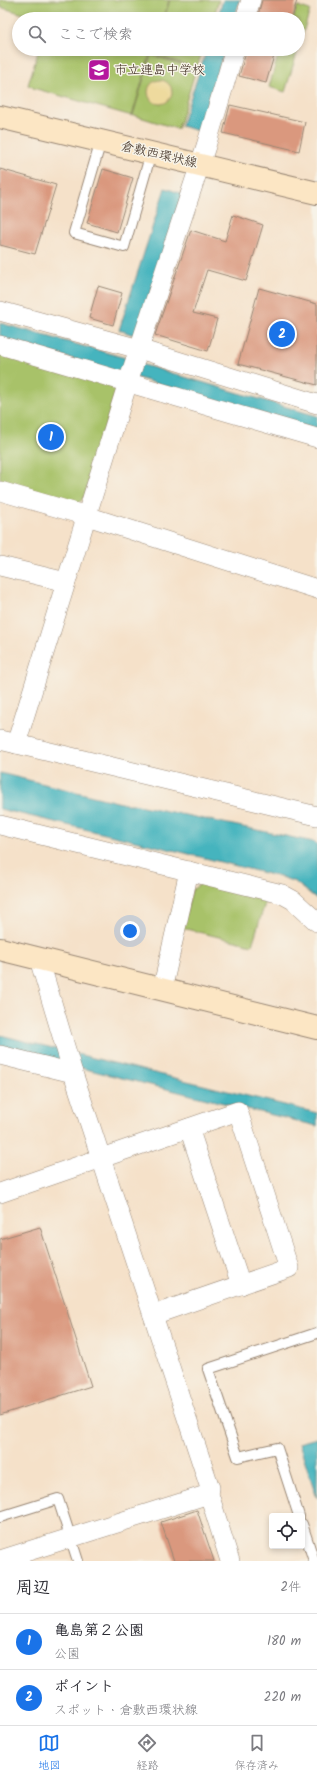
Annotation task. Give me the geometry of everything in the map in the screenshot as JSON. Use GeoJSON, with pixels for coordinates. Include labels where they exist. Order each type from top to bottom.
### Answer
{"type":"FeatureCollection","features":[{"type":"Feature","properties":{"kind":"main road","name":"倉敷西環状線"},"geometry":{"type":"LineString","coordinates":[[0,117],[317,192]]}},
{"type":"Feature","properties":{"kind":"main road"},"geometry":{"type":"LineString","coordinates":[[0,949],[317,1028]]}},
{"type":"Feature","properties":{"kind":"street"},"geometry":{"type":"LineString","coordinates":[[247,12],[251,0]]}},
{"type":"Feature","properties":{"kind":"street"},"geometry":{"type":"LineString","coordinates":[[234,56],[137,352],[66,582],[8,742],[317,816]]}},
{"type":"Feature","properties":{"kind":"street"},"geometry":{"type":"LineString","coordinates":[[0,311],[317,404]]}},
{"type":"Feature","properties":{"kind":"street"},"geometry":{"type":"LineString","coordinates":[[0,344],[129,379],[317,438]]}},
{"type":"Feature","properties":{"kind":"street"},"geometry":{"type":"LineString","coordinates":[[0,490],[317,589]]}},
{"type":"Feature","properties":{"kind":"street"},"geometry":{"type":"LineString","coordinates":[[0,566],[66,582]]}},
{"type":"Feature","properties":{"kind":"street"},"geometry":{"type":"LineString","coordinates":[[0,825],[282,894],[293,900],[317,922]]}},
{"type":"Feature","properties":{"kind":"street"},"geometry":{"type":"LineString","coordinates":[[162,990],[189,871]]}},
{"type":"Feature","properties":{"kind":"street"},"geometry":{"type":"LineString","coordinates":[[39,959],[102,1159],[210,1488],[209,1494],[230,1561]]}},
{"type":"Feature","properties":{"kind":"street"},"geometry":{"type":"LineString","coordinates":[[0,1055],[71,1063]]}},
{"type":"Feature","properties":{"kind":"street"},"geometry":{"type":"LineString","coordinates":[[0,1193],[238,1111],[289,1268],[154,1315]]}},
{"type":"Feature","properties":{"kind":"street"},"geometry":{"type":"LineString","coordinates":[[189,1128],[241,1285]]}},
{"type":"Feature","properties":{"kind":"street"},"geometry":{"type":"LineString","coordinates":[[0,1560],[209,1494]]}},
{"type":"Feature","properties":{"kind":"lane"},"geometry":{"type":"LineString","coordinates":[[101,141],[74,233],[124,247],[151,153]]}},
{"type":"Feature","properties":{"kind":"lane"},"geometry":{"type":"LineString","coordinates":[[298,1513],[276,1448],[238,1457],[208,1369],[317,1333]]}},
{"type":"Feature","properties":{"kind":"lane"},"geometry":{"type":"LineString","coordinates":[[0,1517],[58,1499],[78,1561]]}},
{"type":"Feature","properties":{"kind":"lane"},"geometry":{"type":"LineString","coordinates":[[305,1533],[314,1561]]}},
{"type":"Feature","properties":{"kind":"green space"},"geometry":{"type":"Polygon","coordinates":[[[0,0],[169,0],[165,12],[17,12],[0,7],[0,0]]]}},
{"type":"Feature","properties":{"kind":"green space"},"geometry":{"type":"Polygon","coordinates":[[[170,0],[219,0],[215,12],[166,12],[170,0]]]}},
{"type":"Feature","properties":{"kind":"green space"},"geometry":{"type":"Polygon","coordinates":[[[297,6],[310,10],[305,26],[305,12],[295,12],[297,6]]]}},
{"type":"Feature","properties":{"kind":"green space"},"geometry":{"type":"Polygon","coordinates":[[[37,56],[149,56],[132,116],[33,88],[28,85],[37,56]]]}},
{"type":"Feature","properties":{"kind":"green space"},"geometry":{"type":"Polygon","coordinates":[[[151,56],[196,69],[178,129],[133,115],[151,56]]]}},
{"type":"Feature","properties":{"kind":"green space"},"geometry":{"type":"Polygon","coordinates":[[[158,56],[201,56],[197,68],[158,56]]]}},
{"type":"Feature","properties":{"kind":"green space"},"geometry":{"type":"Polygon","coordinates":[[[278,56],[296,56],[285,92],[269,87],[278,56]]]}},
{"type":"Feature","properties":{"kind":"green space"},"geometry":{"type":"Polygon","coordinates":[[[0,349],[108,383],[116,390],[84,498],[76,505],[0,484],[0,349]]]}},
{"type":"Feature","properties":{"kind":"green space"},"geometry":{"type":"Polygon","coordinates":[[[201,883],[266,900],[252,945],[182,928],[192,890],[201,883]]]}},
{"type":"Feature","properties":{"kind":"sand"},"geometry":{"type":"Polygon","coordinates":[[[160,80],[165,81],[171,87],[171,97],[165,103],[160,104],[155,103],[149,97],[148,92],[149,87],[155,81],[160,80]]]}},
{"type":"Feature","properties":{"kind":"water"},"geometry":{"type":"Polygon","coordinates":[[[223,0],[240,0],[236,12],[219,12],[223,0]]]}},
{"type":"Feature","properties":{"kind":"water"},"geometry":{"type":"Polygon","coordinates":[[[205,56],[223,56],[199,131],[181,126],[205,56]]]}},
{"type":"Feature","properties":{"kind":"water"},"geometry":{"type":"Polygon","coordinates":[[[165,188],[183,194],[137,336],[119,330],[165,188]]]}},
{"type":"Feature","properties":{"kind":"water"},"geometry":{"type":"Polygon","coordinates":[[[0,323],[126,358],[144,365],[317,416],[317,430],[0,338],[0,323]]]}},
{"type":"Feature","properties":{"kind":"water"},"geometry":{"type":"Polygon","coordinates":[[[0,773],[125,804],[133,804],[314,842],[317,844],[317,899],[295,882],[284,878],[0,809],[0,773]]]}},
{"type":"Feature","properties":{"kind":"water"},"geometry":{"type":"Polygon","coordinates":[[[0,1035],[317,1113],[317,1126],[0,1048],[0,1035]]]}},
{"type":"Feature","properties":{"kind":"water"},"geometry":{"type":"Polygon","coordinates":[[[317,1438],[317,1498],[299,1443],[317,1438]]]}},
{"type":"Feature","properties":{"kind":"building"},"geometry":{"type":"Polygon","coordinates":[[[262,0],[297,0],[294,12],[259,12],[262,0]]]}},
{"type":"Feature","properties":{"kind":"building"},"geometry":{"type":"Polygon","coordinates":[[[245,56],[274,56],[266,83],[239,76],[245,56]]]}},
{"type":"Feature","properties":{"kind":"building"},"geometry":{"type":"Polygon","coordinates":[[[230,105],[305,122],[299,151],[223,133],[230,105]]]}},
{"type":"Feature","properties":{"kind":"building"},"geometry":{"type":"Polygon","coordinates":[[[0,169],[56,185],[35,254],[0,245],[0,169]]]}},
{"type":"Feature","properties":{"kind":"building"},"geometry":{"type":"Polygon","coordinates":[[[103,169],[133,178],[117,232],[87,223],[103,169]]]}},
{"type":"Feature","properties":{"kind":"building"},"geometry":{"type":"Polygon","coordinates":[[[233,215],[263,225],[246,281],[207,270],[193,313],[217,319],[208,351],[155,335],[191,230],[225,241],[233,215]]]}},
{"type":"Feature","properties":{"kind":"building"},"geometry":{"type":"Polygon","coordinates":[[[98,286],[122,293],[113,325],[89,318],[98,286]]]}},
{"type":"Feature","properties":{"kind":"building"},"geometry":{"type":"Polygon","coordinates":[[[259,288],[317,304],[317,385],[238,364],[259,288]]]}},
{"type":"Feature","properties":{"kind":"building"},"geometry":{"type":"Polygon","coordinates":[[[40,1227],[91,1386],[0,1415],[0,1239],[40,1227]]]}},
{"type":"Feature","properties":{"kind":"building"},"geometry":{"type":"Polygon","coordinates":[[[197,1510],[214,1561],[174,1561],[161,1522],[197,1510]]]}},
{"type":"Feature","properties":{"kind":"place","name":"市立連島中学校"},"geometry":{"type":"Point","coordinates":[99,70]}},
{"type":"Feature","properties":{"kind":"place","name":"ポイント"},"geometry":{"type":"Point","coordinates":[282,334]}},
{"type":"Feature","properties":{"kind":"place","name":"亀島第２公園"},"geometry":{"type":"Point","coordinates":[51,437]}}]}
